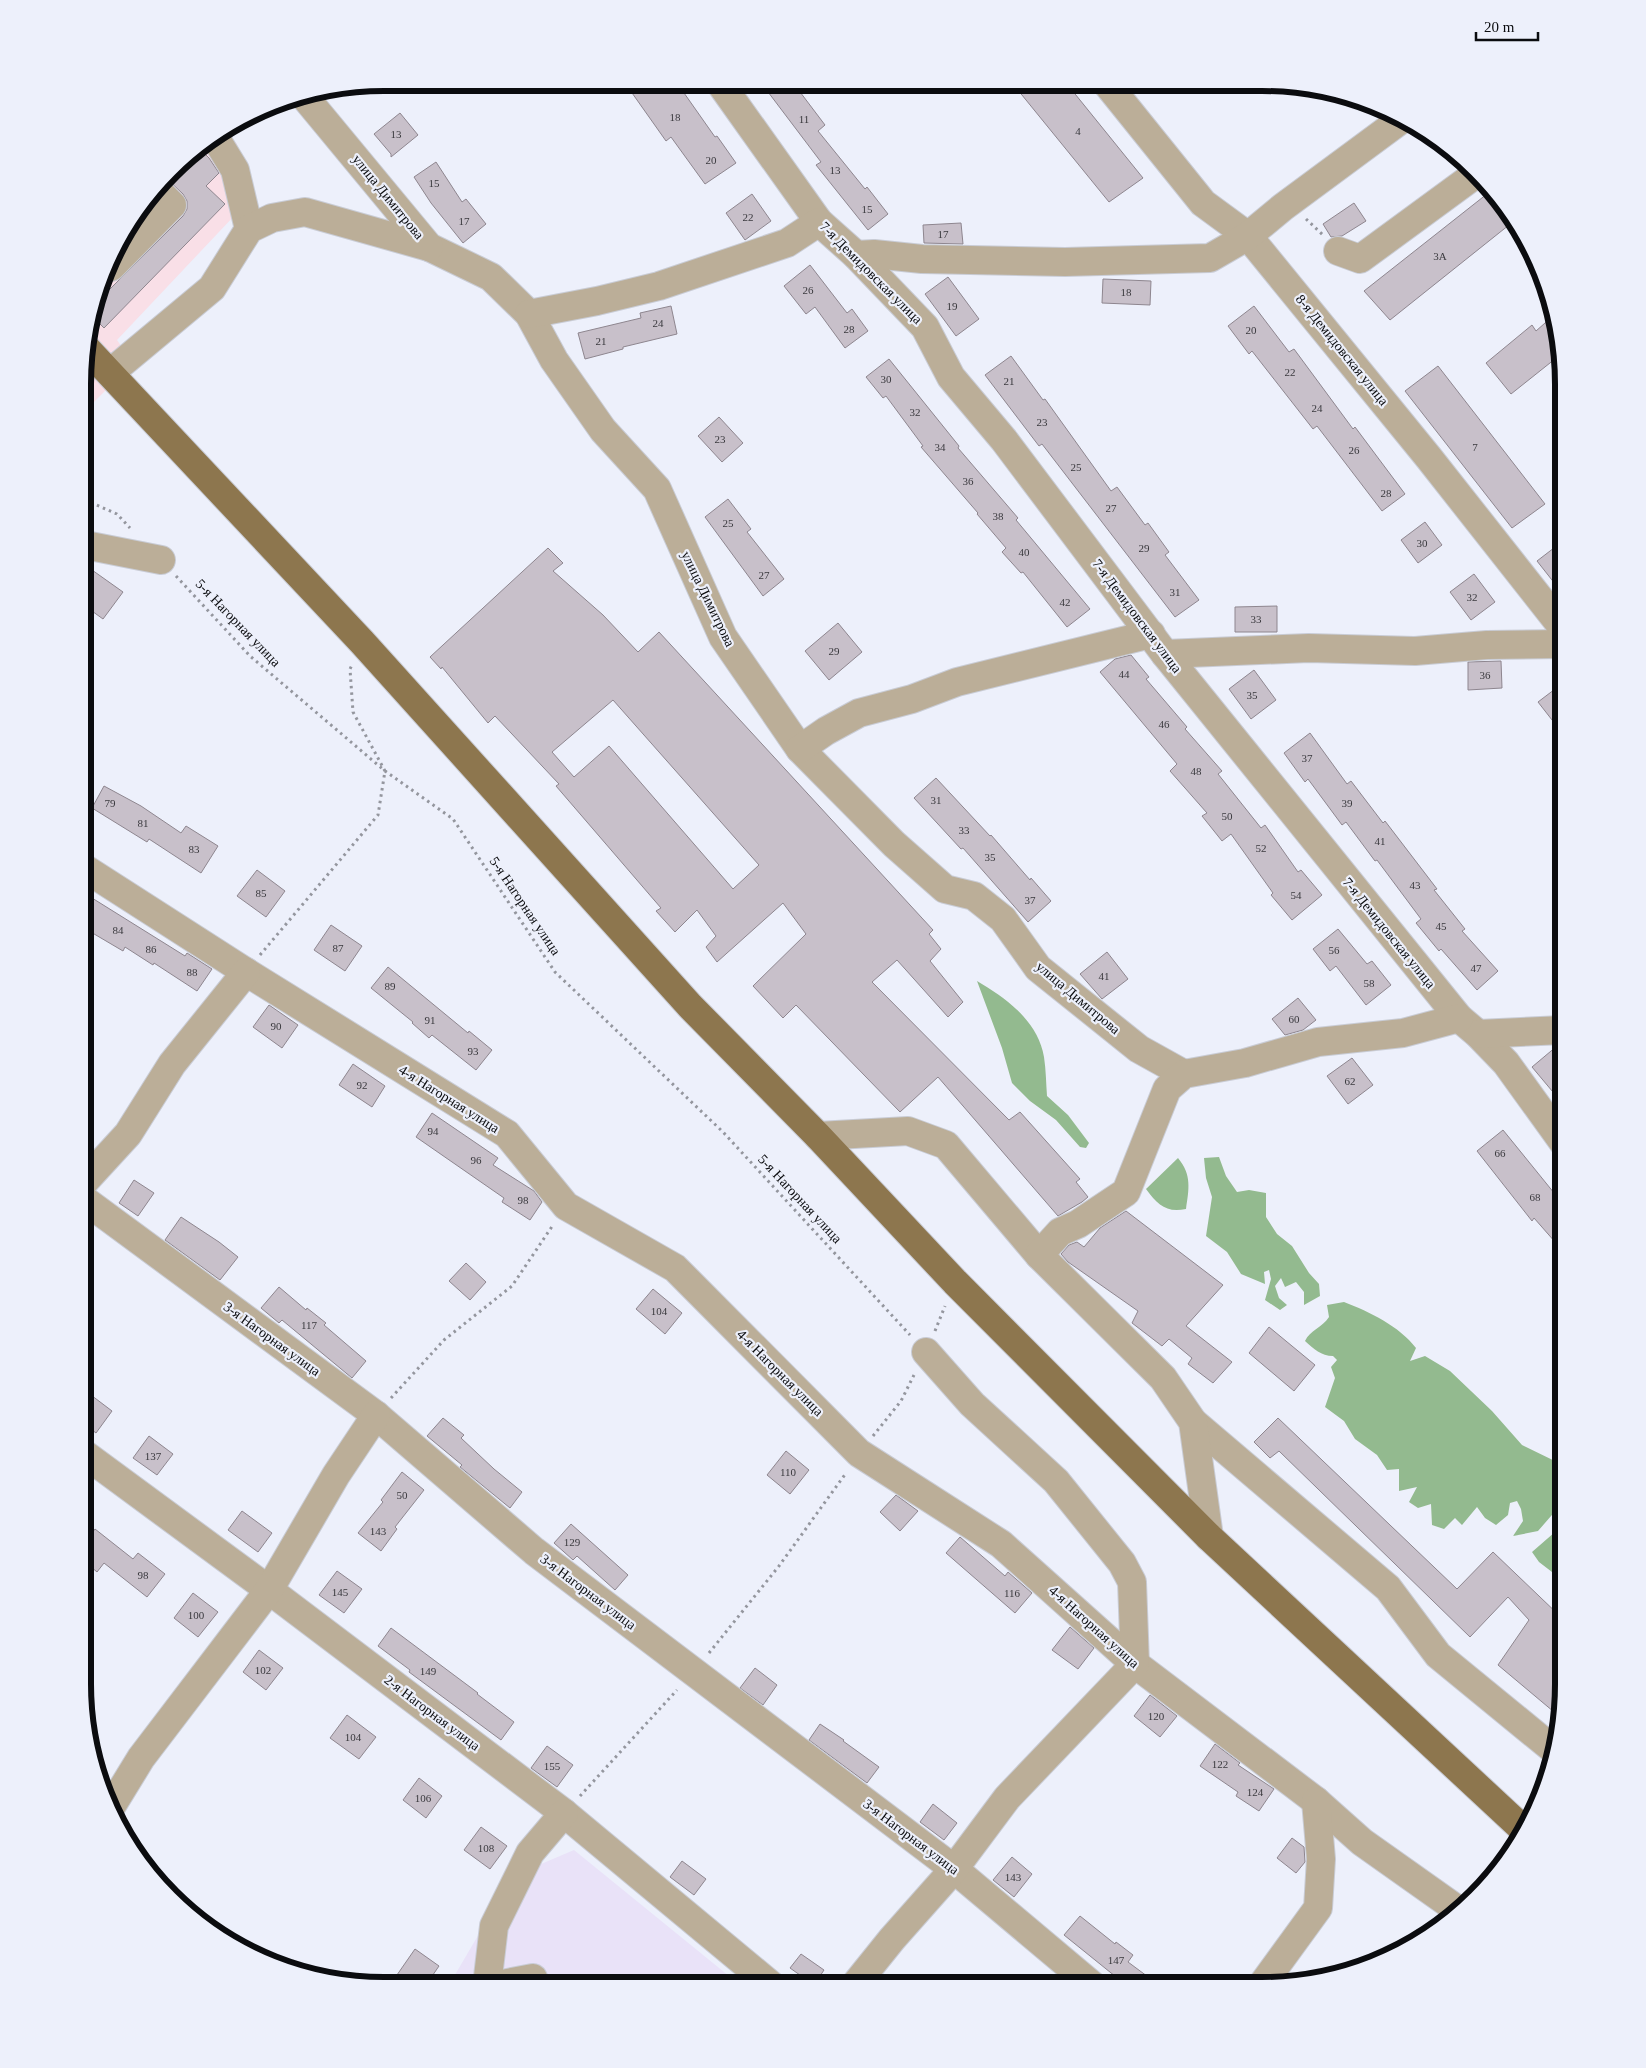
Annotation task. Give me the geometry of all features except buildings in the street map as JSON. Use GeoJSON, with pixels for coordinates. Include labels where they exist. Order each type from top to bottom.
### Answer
{"type":"FeatureCollection","features":[{"type":"Feature","properties":{"kind":"main road"},"geometry":{"type":"LineString","coordinates":[[93,355],[362,642],[690,1006],[818,1136],[955,1282],[1209,1538],[1519,1825]]}},
{"type":"Feature","properties":{"kind":"street","name":"7-я Демидовская улица"},"geometry":{"type":"LineString","coordinates":[[725,91],[819,222],[856,256],[925,327],[951,377],[1004,440],[1158,644],[1300,823],[1468,1026],[1506,1063],[1555,1131]]}},
{"type":"Feature","properties":{"kind":"street","name":"8-я Демидовская улица"},"geometry":{"type":"LineString","coordinates":[[1113,91],[1203,203],[1248,236],[1423,450],[1555,618]]}},
{"type":"Feature","properties":{"kind":"street","name":"улица Димитрова"},"geometry":{"type":"LineString","coordinates":[[308,101],[428,247],[491,277],[529,314],[554,360],[603,430],[657,489],[723,637],[800,749],[894,844],[945,889],[974,896],[1003,918],[1038,968],[1139,1049],[1184,1074]]}},
{"type":"Feature","properties":{"kind":"street"},"geometry":{"type":"LineString","coordinates":[[856,256],[874,254],[922,259],[1065,262],[1210,258],[1248,236],[1283,207],[1396,123]]}},
{"type":"Feature","properties":{"kind":"street"},"geometry":{"type":"LineString","coordinates":[[218,143],[235,170],[249,229]]}},
{"type":"Feature","properties":{"kind":"street"},"geometry":{"type":"LineString","coordinates":[[1338,251],[1360,259],[1470,178]]}},
{"type":"Feature","properties":{"kind":"street"},"geometry":{"type":"LineString","coordinates":[[122,252],[172,205],[161,194]]}},
{"type":"Feature","properties":{"kind":"street"},"geometry":{"type":"LineString","coordinates":[[110,373],[212,288],[249,229],[272,218],[305,212],[428,247]]}},
{"type":"Feature","properties":{"kind":"street"},"geometry":{"type":"LineString","coordinates":[[529,314],[597,301],[659,286],[787,243],[819,222]]}},
{"type":"Feature","properties":{"kind":"street"},"geometry":{"type":"LineString","coordinates":[[91,546],[161,560]]}},
{"type":"Feature","properties":{"kind":"street"},"geometry":{"type":"LineString","coordinates":[[800,749],[826,731],[859,713],[912,699],[957,682],[1158,644],[1415,651],[1487,646],[1555,644]]}},
{"type":"Feature","properties":{"kind":"street","name":"4-я Нагорная улица"},"geometry":{"type":"LineString","coordinates":[[91,872],[246,972],[507,1134],[566,1206],[675,1268],[860,1453],[1001,1544],[1135,1664],[1316,1801],[1362,1842],[1452,1906]]}},
{"type":"Feature","properties":{"kind":"street"},"geometry":{"type":"LineString","coordinates":[[91,1175],[128,1134],[172,1064],[246,972]]}},
{"type":"Feature","properties":{"kind":"street"},"geometry":{"type":"LineString","coordinates":[[1039,1255],[1060,1232],[1078,1224],[1126,1192],[1167,1089],[1184,1074],[1245,1063],[1318,1042],[1403,1033],[1432,1023],[1555,1030]]}},
{"type":"Feature","properties":{"kind":"street"},"geometry":{"type":"LineString","coordinates":[[818,1136],[908,1132],[946,1145],[1039,1255],[1163,1378],[1193,1422],[1388,1588],[1438,1655],[1548,1745]]}},
{"type":"Feature","properties":{"kind":"street","name":"3-я Нагорная улица"},"geometry":{"type":"LineString","coordinates":[[91,1204],[376,1415],[534,1551],[954,1869],[1082,1977]]}},
{"type":"Feature","properties":{"kind":"street"},"geometry":{"type":"LineString","coordinates":[[861,1977],[892,1939],[954,1869],[1007,1798],[1135,1664],[1132,1582],[1122,1563],[1056,1481],[972,1404],[926,1352]]}},
{"type":"Feature","properties":{"kind":"street"},"geometry":{"type":"LineString","coordinates":[[116,1801],[141,1758],[269,1590],[336,1475],[376,1415]]}},
{"type":"Feature","properties":{"kind":"street"},"geometry":{"type":"LineString","coordinates":[[1193,1422],[1209,1538]]}},
{"type":"Feature","properties":{"kind":"street","name":"2-я Нагорная улица"},"geometry":{"type":"LineString","coordinates":[[91,1459],[269,1590],[564,1813],[761,1977]]}},
{"type":"Feature","properties":{"kind":"street"},"geometry":{"type":"LineString","coordinates":[[1268,1977],[1318,1908],[1320,1859],[1316,1801]]}},
{"type":"Feature","properties":{"kind":"street"},"geometry":{"type":"LineString","coordinates":[[488,1977],[494,1926],[530,1853],[564,1813]]}},
{"type":"Feature","properties":{"kind":"path"},"geometry":{"type":"LineString","coordinates":[[1283,207],[1310,220],[1338,251]]}},
{"type":"Feature","properties":{"kind":"path"},"geometry":{"type":"LineString","coordinates":[[91,503],[116,514],[136,534]]}},
{"type":"Feature","properties":{"kind":"path","name":"5-я Нагорная улица"},"geometry":{"type":"LineString","coordinates":[[161,560],[250,656],[385,771],[453,819],[555,972],[723,1132],[926,1352]]}},
{"type":"Feature","properties":{"kind":"path"},"geometry":{"type":"LineString","coordinates":[[246,972],[378,814],[385,771],[353,712],[350,669],[362,642]]}},
{"type":"Feature","properties":{"kind":"path"},"geometry":{"type":"LineString","coordinates":[[376,1415],[444,1340],[512,1286],[566,1206]]}},
{"type":"Feature","properties":{"kind":"path"},"geometry":{"type":"LineString","coordinates":[[564,1813],[693,1672],[779,1566],[860,1453]]}},
{"type":"Feature","properties":{"kind":"shaded area"},"geometry":{"type":"Polygon","coordinates":[[[229,136],[237,144],[251,198],[117,340],[133,363],[91,405],[92,365],[97,327],[101,308],[121,254],[141,221],[164,191],[191,164],[229,136]]]}},
{"type":"Feature","properties":{"kind":"shaded area"},"geometry":{"type":"Polygon","coordinates":[[[574,1850],[730,1977],[454,1977],[513,1876],[574,1850]]]}},
{"type":"Feature","properties":{"kind":"green space"},"geometry":{"type":"Polygon","coordinates":[[[977,981],[1009,1003],[1035,1032],[1041,1044],[1044,1057],[1047,1096],[1068,1115],[1089,1143],[1086,1148],[1080,1147],[1056,1120],[1030,1101],[1012,1083],[1002,1048],[977,981]]]}},
{"type":"Feature","properties":{"kind":"green space"},"geometry":{"type":"Polygon","coordinates":[[[1219,1157],[1226,1176],[1237,1192],[1249,1190],[1266,1193],[1266,1217],[1277,1234],[1292,1246],[1309,1273],[1319,1284],[1320,1296],[1304,1305],[1304,1292],[1296,1282],[1285,1287],[1281,1278],[1275,1286],[1279,1298],[1287,1305],[1280,1310],[1265,1300],[1271,1279],[1269,1270],[1264,1272],[1265,1284],[1241,1274],[1227,1252],[1206,1236],[1212,1197],[1206,1178],[1204,1158],[1219,1157]]]}},
{"type":"Feature","properties":{"kind":"green space"},"geometry":{"type":"Polygon","coordinates":[[[1178,1158],[1186,1170],[1188,1195],[1186,1209],[1173,1210],[1159,1203],[1146,1189],[1178,1158]]]}},
{"type":"Feature","properties":{"kind":"green space"},"geometry":{"type":"Polygon","coordinates":[[[1344,1302],[1364,1310],[1393,1326],[1416,1348],[1410,1361],[1425,1356],[1450,1371],[1492,1411],[1522,1445],[1555,1461],[1555,1511],[1538,1531],[1513,1536],[1523,1521],[1521,1509],[1517,1501],[1510,1503],[1508,1515],[1496,1525],[1485,1518],[1477,1507],[1462,1525],[1455,1518],[1444,1529],[1432,1525],[1431,1504],[1418,1508],[1409,1502],[1417,1487],[1399,1491],[1399,1469],[1387,1470],[1377,1455],[1355,1439],[1344,1421],[1325,1407],[1335,1378],[1331,1367],[1337,1360],[1333,1356],[1318,1352],[1305,1341],[1329,1317],[1327,1305],[1344,1302]]]}},
{"type":"Feature","properties":{"kind":"green space"},"geometry":{"type":"Polygon","coordinates":[[[1555,1532],[1555,1571],[1552,1572],[1539,1562],[1532,1552],[1555,1532]]]}}]}
